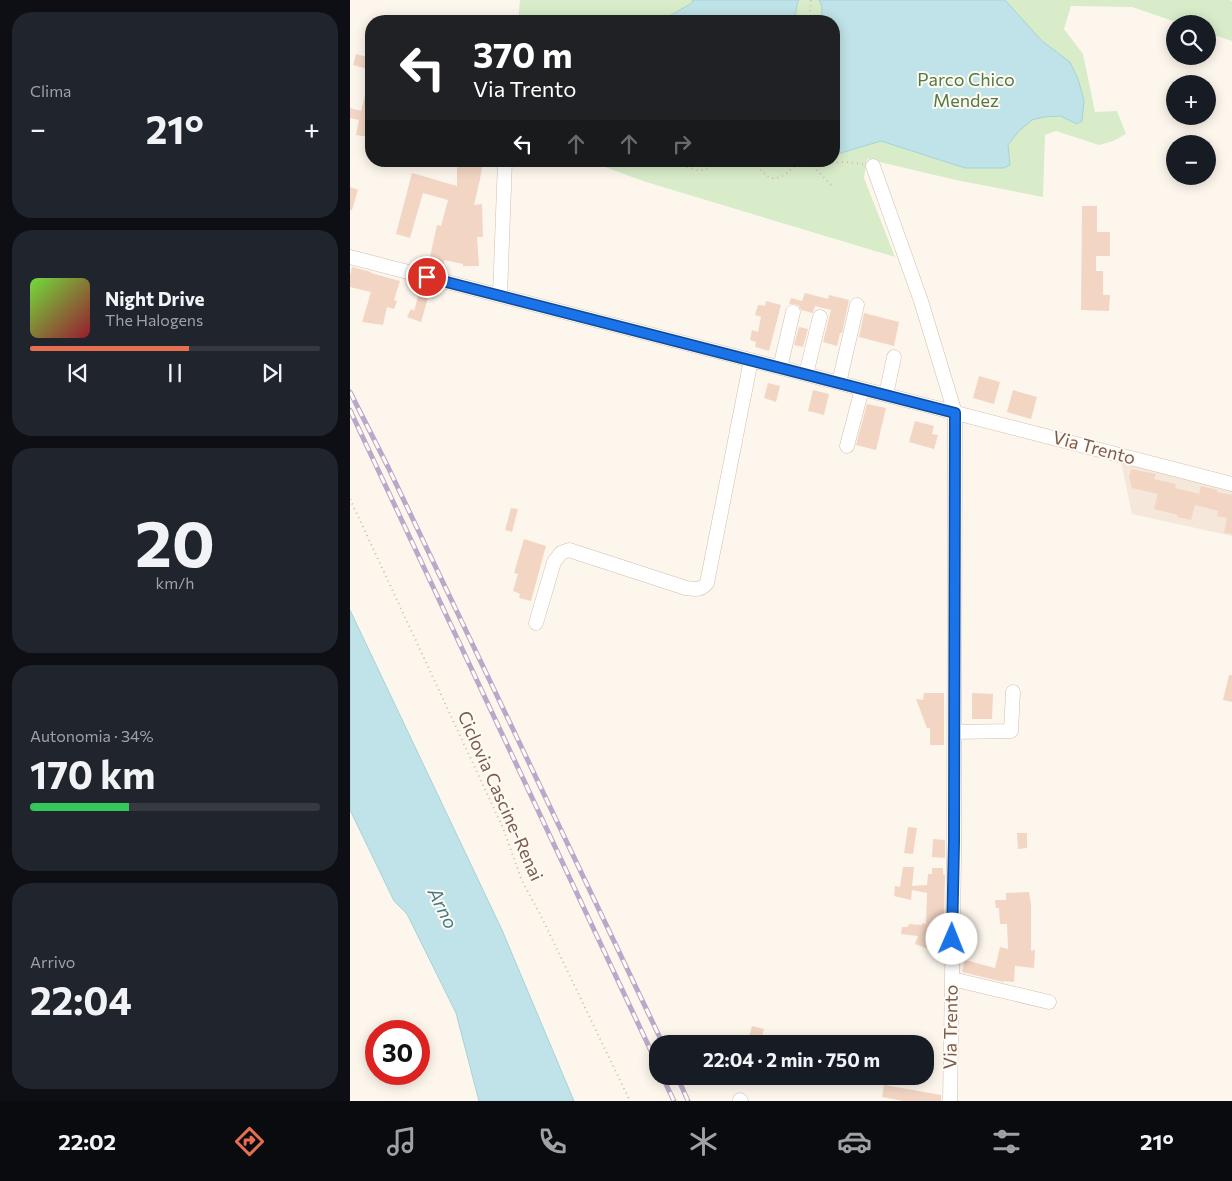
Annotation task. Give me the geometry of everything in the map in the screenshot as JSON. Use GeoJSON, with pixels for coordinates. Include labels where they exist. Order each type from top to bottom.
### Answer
{"type":"FeatureCollection","features":[{"type":"Feature","properties":{"kind":"street"},"geometry":{"type":"LineString","coordinates":[[873,166],[921,301],[955,413]]}},
{"type":"Feature","properties":{"kind":"street"},"geometry":{"type":"LineString","coordinates":[[500,296],[504,167]]}},
{"type":"Feature","properties":{"kind":"street","name":"Via Trento"},"geometry":{"type":"LineString","coordinates":[[350,257],[1232,484]]}},
{"type":"Feature","properties":{"kind":"street"},"geometry":{"type":"LineString","coordinates":[[839,383],[857,306]]}},
{"type":"Feature","properties":{"kind":"street"},"geometry":{"type":"LineString","coordinates":[[777,367],[789,314]]}},
{"type":"Feature","properties":{"kind":"street"},"geometry":{"type":"LineString","coordinates":[[806,374],[820,317]]}},
{"type":"Feature","properties":{"kind":"street"},"geometry":{"type":"LineString","coordinates":[[886,395],[894,357]]}},
{"type":"Feature","properties":{"kind":"street"},"geometry":{"type":"LineString","coordinates":[[536,623],[554,562],[561,553],[568,550],[686,588],[703,588],[708,583],[751,360]]}},
{"type":"Feature","properties":{"kind":"street"},"geometry":{"type":"LineString","coordinates":[[847,446],[862,389]]}},
{"type":"Feature","properties":{"kind":"street","name":"Via Trento"},"geometry":{"type":"LineString","coordinates":[[950,1101],[955,413]]}},
{"type":"Feature","properties":{"kind":"street"},"geometry":{"type":"LineString","coordinates":[[954,732],[1011,731],[1013,692]]}},
{"type":"Feature","properties":{"kind":"street"},"geometry":{"type":"LineString","coordinates":[[952,979],[1049,1002]]}},
{"type":"Feature","properties":{"kind":"path"},"geometry":{"type":"LineString","coordinates":[[809,15],[811,0]]}},
{"type":"Feature","properties":{"kind":"path"},"geometry":{"type":"LineString","coordinates":[[840,162],[873,166]]}},
{"type":"Feature","properties":{"kind":"path"},"geometry":{"type":"LineString","coordinates":[[688,167],[698,170],[710,167]]}},
{"type":"Feature","properties":{"kind":"path"},"geometry":{"type":"LineString","coordinates":[[759,167],[770,178],[777,178],[794,167]]}},
{"type":"Feature","properties":{"kind":"path"},"geometry":{"type":"LineString","coordinates":[[815,167],[831,185]]}},
{"type":"Feature","properties":{"kind":"path","name":"Ciclovia Cascine-Renai"},"geometry":{"type":"LineString","coordinates":[[350,499],[503,828],[522,881],[540,914],[630,1101]]}},
{"type":"Feature","properties":{"kind":"shaded area"},"geometry":{"type":"Polygon","coordinates":[[[1118,448],[1232,477],[1232,536],[1132,514],[1118,448]]]}},
{"type":"Feature","properties":{"kind":"green space","name":"Parco Chico Mendez"},"geometry":{"type":"Polygon","coordinates":[[[520,0],[1229,0],[1232,1],[1232,41],[1216,36],[1216,15],[1166,15],[1166,19],[1132,7],[1071,6],[1064,29],[1083,54],[1095,112],[1117,111],[1126,134],[1113,141],[1099,145],[1056,131],[1045,135],[1043,197],[956,180],[867,159],[864,178],[895,257],[643,181],[605,167],[840,167],[840,15],[519,15],[520,0]]]}},
{"type":"Feature","properties":{"kind":"water"},"geometry":{"type":"Polygon","coordinates":[[[693,0],[799,0],[795,15],[671,15],[692,3],[693,0]]]}},
{"type":"Feature","properties":{"kind":"water"},"geometry":{"type":"Polygon","coordinates":[[[819,0],[1005,0],[1042,41],[1070,62],[1078,79],[1084,100],[1082,121],[1077,124],[1060,116],[1032,120],[1018,132],[1008,145],[1010,165],[1004,168],[965,168],[881,141],[840,153],[840,15],[821,15],[819,0]]]}},
{"type":"Feature","properties":{"kind":"water","name":"Arno"},"geometry":{"type":"Polygon","coordinates":[[[350,610],[502,930],[574,1101],[479,1101],[456,1013],[407,914],[394,901],[350,810],[350,610]]]}},
{"type":"Feature","properties":{"kind":"building"},"geometry":{"type":"Polygon","coordinates":[[[356,54],[365,56],[365,68],[353,65],[356,54]]]}},
{"type":"Feature","properties":{"kind":"building"},"geometry":{"type":"Polygon","coordinates":[[[365,95],[365,136],[356,135],[359,120],[350,118],[350,108],[361,111],[365,95]]]}},
{"type":"Feature","properties":{"kind":"building"},"geometry":{"type":"Polygon","coordinates":[[[457,167],[482,167],[474,205],[482,204],[483,237],[477,237],[479,266],[463,266],[463,264],[444,260],[444,264],[429,261],[437,225],[441,226],[448,200],[423,193],[410,238],[396,234],[412,173],[457,186],[457,167]]]}},
{"type":"Feature","properties":{"kind":"building"},"geometry":{"type":"Polygon","coordinates":[[[350,187],[358,190],[352,210],[350,210],[350,187]]]}},
{"type":"Feature","properties":{"kind":"building"},"geometry":{"type":"Polygon","coordinates":[[[1082,206],[1097,206],[1097,232],[1110,232],[1110,256],[1096,256],[1096,271],[1103,271],[1103,295],[1110,295],[1109,311],[1081,310],[1082,206]]]}},
{"type":"Feature","properties":{"kind":"building"},"geometry":{"type":"Polygon","coordinates":[[[352,267],[400,281],[394,300],[397,301],[394,309],[387,307],[383,325],[362,322],[371,292],[350,287],[352,267]]]}},
{"type":"Feature","properties":{"kind":"building"},"geometry":{"type":"Polygon","coordinates":[[[414,282],[431,287],[421,322],[407,317],[411,309],[414,311],[421,286],[413,285],[414,282]]]}},
{"type":"Feature","properties":{"kind":"building"},"geometry":{"type":"Polygon","coordinates":[[[805,293],[828,299],[829,295],[849,300],[842,333],[840,333],[837,346],[823,342],[831,310],[815,306],[813,313],[801,310],[795,304],[789,304],[791,298],[802,301],[805,293]]]}},
{"type":"Feature","properties":{"kind":"building"},"geometry":{"type":"Polygon","coordinates":[[[766,301],[781,305],[769,351],[755,347],[756,342],[750,340],[752,330],[758,332],[761,317],[755,315],[758,305],[765,306],[766,301]]]}},
{"type":"Feature","properties":{"kind":"building"},"geometry":{"type":"Polygon","coordinates":[[[864,313],[899,322],[894,346],[859,337],[864,313]]]}},
{"type":"Feature","properties":{"kind":"building"},"geometry":{"type":"Polygon","coordinates":[[[799,327],[808,329],[803,347],[794,345],[799,327]]]}},
{"type":"Feature","properties":{"kind":"building"},"geometry":{"type":"Polygon","coordinates":[[[979,376],[1000,382],[994,404],[973,398],[979,376]]]}},
{"type":"Feature","properties":{"kind":"building"},"geometry":{"type":"Polygon","coordinates":[[[768,383],[780,386],[776,402],[764,398],[768,383]]]}},
{"type":"Feature","properties":{"kind":"building"},"geometry":{"type":"Polygon","coordinates":[[[813,390],[829,394],[824,415],[808,411],[813,390]]]}},
{"type":"Feature","properties":{"kind":"building"},"geometry":{"type":"Polygon","coordinates":[[[1013,390],[1037,397],[1031,419],[1007,412],[1013,390]]]}},
{"type":"Feature","properties":{"kind":"building"},"geometry":{"type":"Polygon","coordinates":[[[867,404],[886,408],[876,450],[856,445],[867,404]]]}},
{"type":"Feature","properties":{"kind":"building"},"geometry":{"type":"Polygon","coordinates":[[[915,421],[934,426],[932,434],[938,435],[934,449],[909,442],[915,421]]]}},
{"type":"Feature","properties":{"kind":"building"},"geometry":{"type":"Polygon","coordinates":[[[1131,469],[1156,474],[1154,479],[1176,484],[1175,488],[1199,494],[1201,486],[1232,495],[1232,534],[1224,533],[1227,518],[1217,516],[1218,511],[1195,505],[1191,520],[1154,509],[1158,494],[1132,488],[1129,477],[1131,469]]]}},
{"type":"Feature","properties":{"kind":"building"},"geometry":{"type":"Polygon","coordinates":[[[511,508],[518,509],[512,532],[505,530],[511,508]]]}},
{"type":"Feature","properties":{"kind":"building"},"geometry":{"type":"Polygon","coordinates":[[[524,539],[546,546],[531,601],[519,598],[520,594],[513,591],[518,574],[514,573],[524,539]]]}},
{"type":"Feature","properties":{"kind":"building"},"geometry":{"type":"Polygon","coordinates":[[[1229,675],[1232,675],[1232,702],[1223,700],[1229,675]]]}},
{"type":"Feature","properties":{"kind":"building"},"geometry":{"type":"Polygon","coordinates":[[[924,693],[944,693],[944,745],[930,745],[930,728],[927,728],[916,699],[923,700],[924,693]]]}},
{"type":"Feature","properties":{"kind":"building"},"geometry":{"type":"Polygon","coordinates":[[[972,693],[993,694],[992,719],[972,719],[972,693]]]}},
{"type":"Feature","properties":{"kind":"building"},"geometry":{"type":"Polygon","coordinates":[[[908,827],[917,828],[913,854],[904,853],[908,827]]]}},
{"type":"Feature","properties":{"kind":"building"},"geometry":{"type":"Polygon","coordinates":[[[1017,833],[1027,833],[1027,848],[1018,849],[1017,833]]]}},
{"type":"Feature","properties":{"kind":"building"},"geometry":{"type":"Polygon","coordinates":[[[933,839],[945,840],[945,858],[932,857],[933,839]]]}},
{"type":"Feature","properties":{"kind":"building"},"geometry":{"type":"Polygon","coordinates":[[[903,867],[914,867],[912,886],[927,885],[928,874],[932,874],[932,868],[943,868],[943,874],[945,875],[944,917],[938,917],[930,937],[935,939],[931,950],[915,944],[918,936],[901,934],[902,927],[908,927],[909,924],[926,924],[927,893],[912,890],[911,900],[894,896],[895,886],[900,887],[903,867]]]}},
{"type":"Feature","properties":{"kind":"building"},"geometry":{"type":"Polygon","coordinates":[[[1029,892],[1031,905],[1031,951],[1035,950],[1034,968],[1015,966],[1014,982],[1003,982],[962,972],[965,960],[995,968],[1000,947],[1008,949],[1007,924],[1000,924],[999,908],[996,908],[995,900],[1006,900],[1006,893],[1029,892]]]}},
{"type":"Feature","properties":{"kind":"building"},"geometry":{"type":"Polygon","coordinates":[[[752,1026],[764,1029],[762,1035],[749,1035],[752,1026]]]}},
{"type":"Feature","properties":{"kind":"building"},"geometry":{"type":"Polygon","coordinates":[[[884,1085],[941,1095],[941,1101],[903,1101],[882,1097],[884,1085]]]}},
{"type":"Feature","properties":{"kind":"railway"},"geometry":{"type":"LineString","coordinates":[[350,392],[388,467],[659,1035]]}},
{"type":"Feature","properties":{"kind":"railway"},"geometry":{"type":"LineString","coordinates":[[350,410],[649,1047]]}},
{"type":"Feature","properties":{"kind":"railway"},"geometry":{"type":"LineString","coordinates":[[666,1085],[674,1101]]}},
{"type":"Feature","properties":{"kind":"railway"},"geometry":{"type":"LineString","coordinates":[[681,1085],[688,1101]]}},
{"type":"Feature","properties":{"kind":"route"},"geometry":{"type":"LineString","coordinates":[[427,277],[955,413],[952,939]]}}]}
